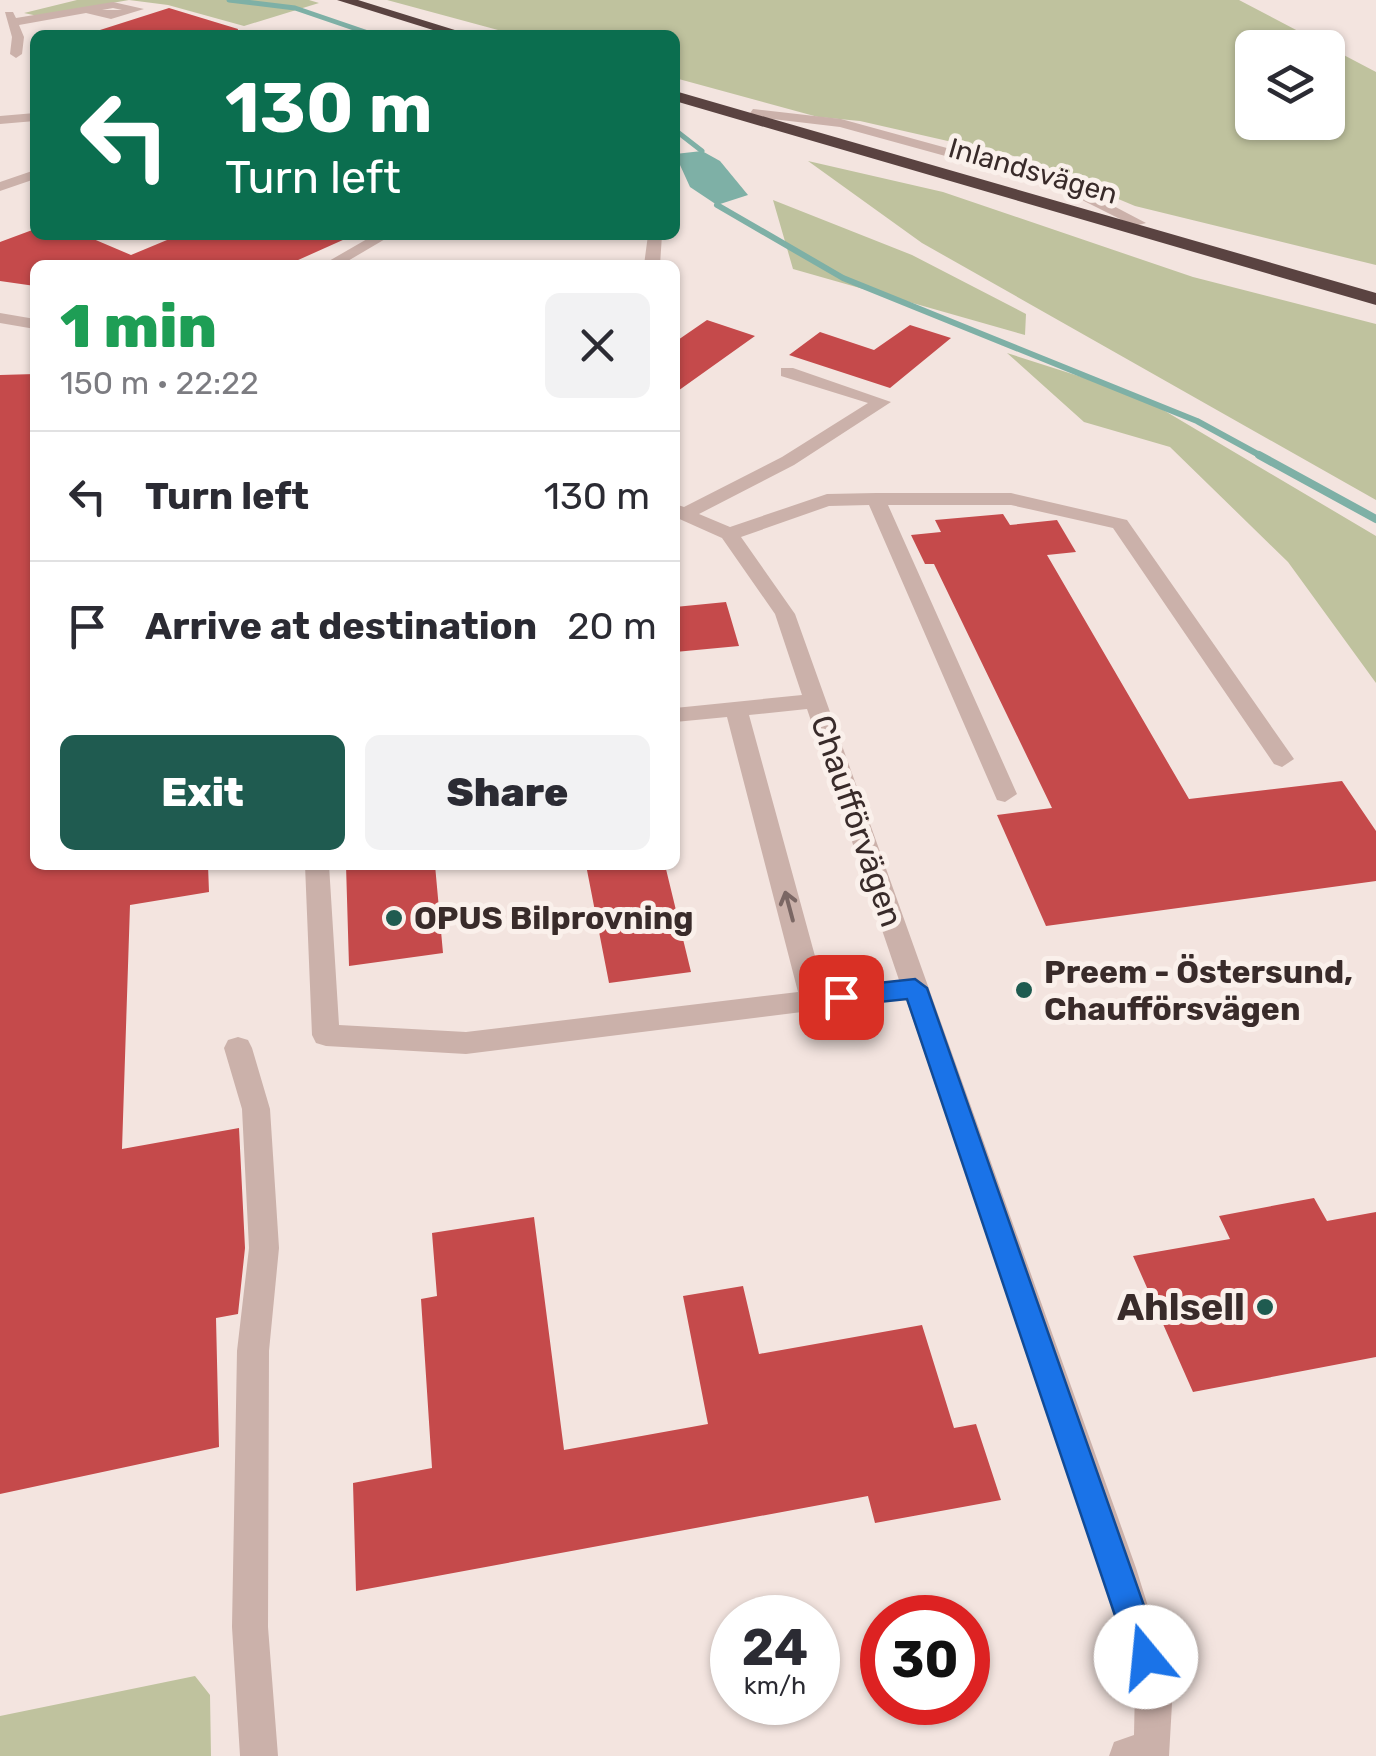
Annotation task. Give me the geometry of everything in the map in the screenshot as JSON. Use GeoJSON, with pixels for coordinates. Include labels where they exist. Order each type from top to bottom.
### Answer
{"type":"FeatureCollection","features":[{"type":"Feature","properties":{"kind":"highway"},"geometry":{"type":"LineString","coordinates":[[344,0],[447,30]]}},
{"type":"Feature","properties":{"kind":"highway"},"geometry":{"type":"LineString","coordinates":[[366,0],[469,30]]}},
{"type":"Feature","properties":{"kind":"highway","name":"Inlandsvägen"},"geometry":{"type":"LineString","coordinates":[[680,94],[1376,290]]}},
{"type":"Feature","properties":{"kind":"highway","name":"Inlandsvägen"},"geometry":{"type":"LineString","coordinates":[[680,94],[1376,299]]}},
{"type":"Feature","properties":{"kind":"street"},"geometry":{"type":"LineString","coordinates":[[7,14],[63,0]]}},
{"type":"Feature","properties":{"kind":"street"},"geometry":{"type":"LineString","coordinates":[[7,14],[88,10]]}},
{"type":"Feature","properties":{"kind":"street"},"geometry":{"type":"LineString","coordinates":[[7,14],[16,54]]}},
{"type":"Feature","properties":{"kind":"street"},"geometry":{"type":"LineString","coordinates":[[0,118],[30,118]]}},
{"type":"Feature","properties":{"kind":"street"},"geometry":{"type":"LineString","coordinates":[[0,187],[30,176]]}},
{"type":"Feature","properties":{"kind":"street"},"geometry":{"type":"LineString","coordinates":[[339,260],[377,240]]}},
{"type":"Feature","properties":{"kind":"street"},"geometry":{"type":"LineString","coordinates":[[0,318],[30,323]]}},
{"type":"Feature","properties":{"kind":"street"},"geometry":{"type":"LineString","coordinates":[[680,512],[788,461],[882,402],[787,372]]}},
{"type":"Feature","properties":{"kind":"street"},"geometry":{"type":"LineString","coordinates":[[876,499],[1004,794]]}},
{"type":"Feature","properties":{"kind":"street"},"geometry":{"type":"LineString","coordinates":[[680,512],[729,534],[828,500],[1010,499],[1120,524],[1282,759]]}},
{"type":"Feature","properties":{"kind":"street","name":"Chaufförvägen"},"geometry":{"type":"LineString","coordinates":[[729,534],[784,614],[1118,1568],[1154,1686],[1140,1752]]}},
{"type":"Feature","properties":{"kind":"street"},"geometry":{"type":"LineString","coordinates":[[680,714],[815,701]]}},
{"type":"Feature","properties":{"kind":"street"},"geometry":{"type":"LineString","coordinates":[[736,708],[814,1000]]}},
{"type":"Feature","properties":{"kind":"street"},"geometry":{"type":"LineString","coordinates":[[317,870],[326,1035],[466,1044],[915,988]]}},
{"type":"Feature","properties":{"kind":"street"},"geometry":{"type":"LineString","coordinates":[[238,1048],[256,1109],[264,1248],[253,1351],[250,1627],[259,1756]]}},
{"type":"Feature","properties":{"kind":"green space"},"geometry":{"type":"Polygon","coordinates":[[[77,0],[129,0],[38,16],[24,13],[77,0]]]}},
{"type":"Feature","properties":{"kind":"green space"},"geometry":{"type":"Polygon","coordinates":[[[129,0],[319,3],[244,26],[168,5],[129,0]]]}},
{"type":"Feature","properties":{"kind":"green space"},"geometry":{"type":"Polygon","coordinates":[[[387,0],[1239,0],[1296,30],[1235,30],[1235,140],[1345,140],[1345,56],[1376,72],[1376,265],[1135,206],[1018,157],[860,121],[818,117],[680,79],[680,30],[498,30],[387,0]]]}},
{"type":"Feature","properties":{"kind":"green space"},"geometry":{"type":"Polygon","coordinates":[[[808,161],[943,192],[1193,277],[1376,324],[1376,500],[922,243],[808,161]]]}},
{"type":"Feature","properties":{"kind":"green space"},"geometry":{"type":"Polygon","coordinates":[[[773,200],[912,255],[1026,314],[1025,335],[793,269],[773,200]]]}},
{"type":"Feature","properties":{"kind":"green space"},"geometry":{"type":"Polygon","coordinates":[[[1007,353],[1138,395],[1376,536],[1376,683],[1288,562],[1170,447],[1084,422],[1007,353]]]}},
{"type":"Feature","properties":{"kind":"green space"},"geometry":{"type":"Polygon","coordinates":[[[195,1676],[210,1695],[211,1756],[0,1756],[0,1716],[195,1676]]]}},
{"type":"Feature","properties":{"kind":"water"},"geometry":{"type":"Polygon","coordinates":[[[702,151],[720,161],[748,195],[717,205],[690,187],[680,165],[680,153],[702,151]]]}},
{"type":"Feature","properties":{"kind":"building"},"geometry":{"type":"Polygon","coordinates":[[[169,8],[238,29],[238,30],[100,30],[169,8]]]}},
{"type":"Feature","properties":{"kind":"building"},"geometry":{"type":"Polygon","coordinates":[[[30,231],[30,240],[96,240],[131,255],[167,240],[343,240],[298,260],[30,260],[30,285],[0,281],[0,242],[30,231]]]}},
{"type":"Feature","properties":{"kind":"building"},"geometry":{"type":"Polygon","coordinates":[[[707,320],[755,336],[680,389],[680,339],[707,320]]]}},
{"type":"Feature","properties":{"kind":"building"},"geometry":{"type":"Polygon","coordinates":[[[910,325],[951,338],[890,388],[789,355],[820,332],[874,350],[910,325]]]}},
{"type":"Feature","properties":{"kind":"building"},"geometry":{"type":"Polygon","coordinates":[[[30,374],[30,870],[208,870],[209,892],[130,905],[122,1149],[239,1128],[245,1248],[238,1314],[216,1318],[219,1447],[0,1494],[0,375],[30,374]]]}},
{"type":"Feature","properties":{"kind":"building"},"geometry":{"type":"Polygon","coordinates":[[[1003,514],[1010,525],[1057,520],[1076,552],[1047,555],[1189,799],[1342,781],[1376,831],[1376,881],[1046,926],[997,815],[1052,808],[934,564],[925,564],[911,535],[941,532],[935,520],[1003,514]]]}},
{"type":"Feature","properties":{"kind":"building"},"geometry":{"type":"Polygon","coordinates":[[[726,602],[739,646],[680,652],[680,607],[726,602]]]}},
{"type":"Feature","properties":{"kind":"building"},"geometry":{"type":"Polygon","coordinates":[[[346,870],[435,870],[443,953],[349,966],[346,870]]]}},
{"type":"Feature","properties":{"kind":"building"},"geometry":{"type":"Polygon","coordinates":[[[587,870],[666,870],[691,972],[609,983],[587,870]]]}},
{"type":"Feature","properties":{"kind":"building","name":"Ahlsell"},"geometry":{"type":"Polygon","coordinates":[[[1314,1198],[1327,1221],[1376,1212],[1376,1357],[1193,1392],[1133,1256],[1230,1239],[1219,1216],[1314,1198]]]}},
{"type":"Feature","properties":{"kind":"building"},"geometry":{"type":"Polygon","coordinates":[[[534,1217],[564,1450],[708,1424],[683,1296],[743,1286],[759,1354],[922,1325],[954,1428],[976,1424],[1001,1500],[875,1523],[868,1496],[356,1591],[353,1483],[432,1468],[421,1299],[437,1296],[432,1233],[534,1217]]]}},
{"type":"Feature","properties":{"kind":"waterway"},"geometry":{"type":"LineString","coordinates":[[229,0],[295,8],[359,30]]}},
{"type":"Feature","properties":{"kind":"waterway"},"geometry":{"type":"LineString","coordinates":[[680,134],[702,151]]}},
{"type":"Feature","properties":{"kind":"waterway"},"geometry":{"type":"LineString","coordinates":[[717,205],[843,278],[1197,421],[1263,457]]}},
{"type":"Feature","properties":{"kind":"waterway"},"geometry":{"type":"LineString","coordinates":[[1259,455],[1376,519]]}},
{"type":"Feature","properties":{"kind":"place","name":"OPUS Bilprovning"},"geometry":{"type":"Point","coordinates":[394,918]}},
{"type":"Feature","properties":{"kind":"place","name":"Preem - Östersund, Chaufförsvägen"},"geometry":{"type":"Point","coordinates":[1024,990]}},
{"type":"Feature","properties":{"kind":"place","name":"Ahlsell"},"geometry":{"type":"Point","coordinates":[1265,1307]}},
{"type":"Feature","properties":{"kind":"route"},"geometry":{"type":"LineString","coordinates":[[841,997],[915,988],[1146,1657]]}}]}
